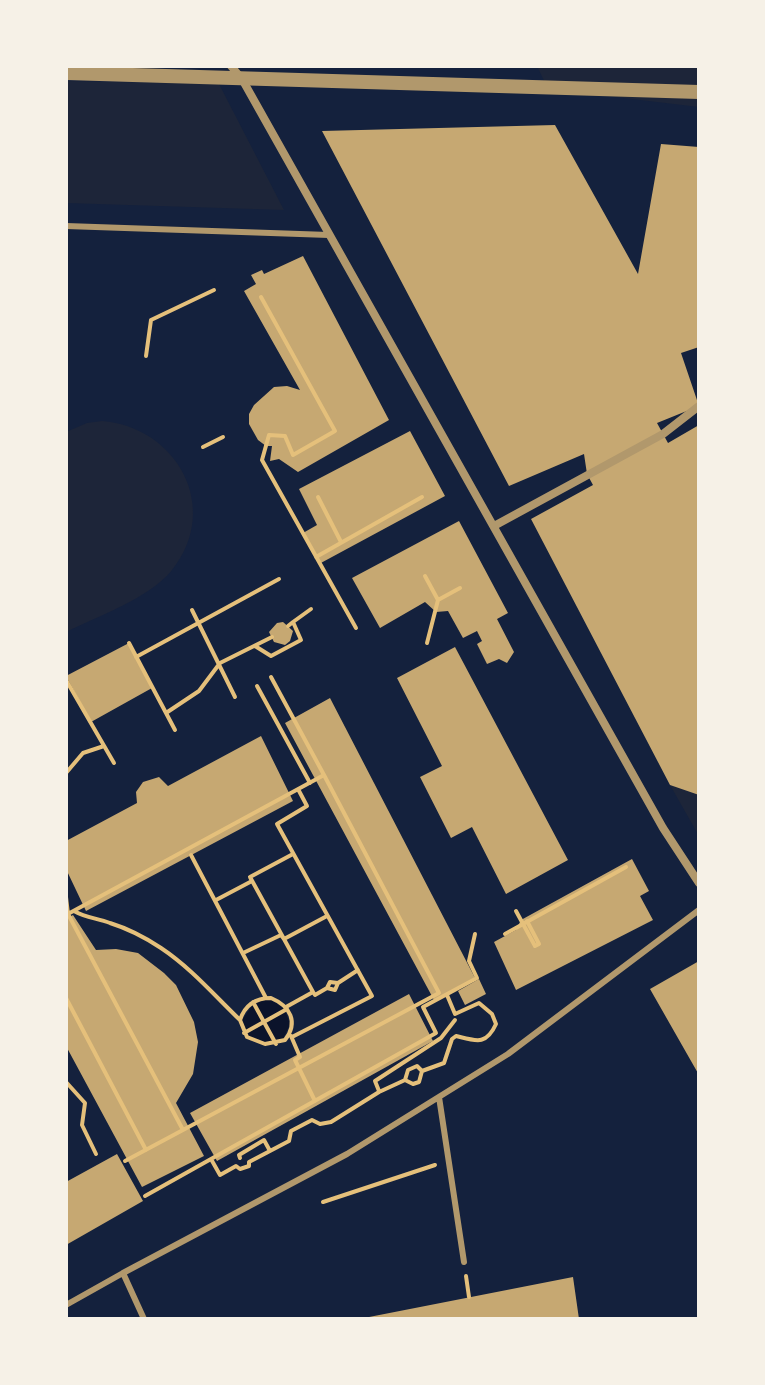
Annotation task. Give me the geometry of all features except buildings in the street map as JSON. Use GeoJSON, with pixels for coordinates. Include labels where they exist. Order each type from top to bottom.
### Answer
{"type":"FeatureCollection","features":[{"type":"Feature","properties":{"kind":"street"},"geometry":{"type":"LineString","coordinates":[[231,66],[242,79],[663,828],[699,883]]}},
{"type":"Feature","properties":{"kind":"street"},"geometry":{"type":"LineString","coordinates":[[66,73],[699,92]]}},
{"type":"Feature","properties":{"kind":"street"},"geometry":{"type":"LineString","coordinates":[[494,526],[663,434],[699,406]]}},
{"type":"Feature","properties":{"kind":"lane"},"geometry":{"type":"LineString","coordinates":[[66,226],[329,235]]}},
{"type":"Feature","properties":{"kind":"lane"},"geometry":{"type":"LineString","coordinates":[[66,1305],[347,1154],[508,1054],[699,910]]}},
{"type":"Feature","properties":{"kind":"lane"},"geometry":{"type":"LineString","coordinates":[[439,1097],[464,1262]]}},
{"type":"Feature","properties":{"kind":"lane"},"geometry":{"type":"LineString","coordinates":[[123,1273],[144,1319]]}},
{"type":"Feature","properties":{"kind":"path"},"geometry":{"type":"LineString","coordinates":[[146,356],[151,320],[214,290]]}},
{"type":"Feature","properties":{"kind":"path"},"geometry":{"type":"LineString","coordinates":[[261,297],[335,431],[293,455],[285,436],[269,435],[262,460],[356,628]]}},
{"type":"Feature","properties":{"kind":"path"},"geometry":{"type":"LineString","coordinates":[[203,447],[223,437]]}},
{"type":"Feature","properties":{"kind":"path"},"geometry":{"type":"LineString","coordinates":[[318,497],[341,542]]}},
{"type":"Feature","properties":{"kind":"path"},"geometry":{"type":"LineString","coordinates":[[316,557],[422,497]]}},
{"type":"Feature","properties":{"kind":"path"},"geometry":{"type":"LineString","coordinates":[[425,576],[438,600],[427,643]]}},
{"type":"Feature","properties":{"kind":"path"},"geometry":{"type":"LineString","coordinates":[[136,657],[279,579]]}},
{"type":"Feature","properties":{"kind":"path"},"geometry":{"type":"LineString","coordinates":[[438,600],[460,588]]}},
{"type":"Feature","properties":{"kind":"path"},"geometry":{"type":"LineString","coordinates":[[288,626],[311,609]]}},
{"type":"Feature","properties":{"kind":"path"},"geometry":{"type":"LineString","coordinates":[[192,610],[235,697]]}},
{"type":"Feature","properties":{"kind":"path"},"geometry":{"type":"LineString","coordinates":[[255,646],[271,656],[301,640],[293,622]]}},
{"type":"Feature","properties":{"kind":"path"},"geometry":{"type":"LineString","coordinates":[[166,713],[199,691],[220,663],[272,637]]}},
{"type":"Feature","properties":{"kind":"path"},"geometry":{"type":"LineString","coordinates":[[129,643],[175,730]]}},
{"type":"Feature","properties":{"kind":"path"},"geometry":{"type":"LineString","coordinates":[[125,1161],[439,993],[271,677]]}},
{"type":"Feature","properties":{"kind":"path"},"geometry":{"type":"LineString","coordinates":[[66,680],[69,691],[114,763]]}},
{"type":"Feature","properties":{"kind":"path"},"geometry":{"type":"LineString","coordinates":[[257,686],[310,783]]}},
{"type":"Feature","properties":{"kind":"path"},"geometry":{"type":"LineString","coordinates":[[66,773],[83,753],[104,746]]}},
{"type":"Feature","properties":{"kind":"path"},"geometry":{"type":"LineString","coordinates":[[67,915],[324,775]]}},
{"type":"Feature","properties":{"kind":"path"},"geometry":{"type":"LineString","coordinates":[[74,911],[86,919],[110,923],[161,948],[198,976],[240,1020],[244,1033],[260,1043],[276,1044],[372,996],[277,824],[307,806],[298,789]]}},
{"type":"Feature","properties":{"kind":"path"},"geometry":{"type":"LineString","coordinates":[[293,854],[250,877],[313,992],[315,995],[327,988],[330,982],[338,983],[358,970]]}},
{"type":"Feature","properties":{"kind":"path"},"geometry":{"type":"LineString","coordinates":[[191,855],[266,998]]}},
{"type":"Feature","properties":{"kind":"path"},"geometry":{"type":"LineString","coordinates":[[505,934],[626,867]]}},
{"type":"Feature","properties":{"kind":"path"},"geometry":{"type":"LineString","coordinates":[[215,901],[252,881]]}},
{"type":"Feature","properties":{"kind":"path"},"geometry":{"type":"LineString","coordinates":[[66,897],[67,915],[183,1130]]}},
{"type":"Feature","properties":{"kind":"path"},"geometry":{"type":"LineString","coordinates":[[516,911],[525,922],[539,944],[535,946],[525,922]]}},
{"type":"Feature","properties":{"kind":"path"},"geometry":{"type":"LineString","coordinates":[[243,953],[327,916]]}},
{"type":"Feature","properties":{"kind":"path"},"geometry":{"type":"LineString","coordinates":[[145,1196],[436,1033],[423,1007],[477,978],[469,961],[475,934]]}},
{"type":"Feature","properties":{"kind":"path"},"geometry":{"type":"LineString","coordinates":[[244,1033],[313,992]]}},
{"type":"Feature","properties":{"kind":"path"},"geometry":{"type":"LineString","coordinates":[[447,995],[455,1017],[456,1036]]}},
{"type":"Feature","properties":{"kind":"path"},"geometry":{"type":"LineString","coordinates":[[66,998],[146,1150]]}},
{"type":"Feature","properties":{"kind":"path"},"geometry":{"type":"LineString","coordinates":[[240,1020],[244,1009],[266,998],[275,999],[287,1008],[293,1022],[291,1035],[300,1057],[295,1060],[315,1101]]}},
{"type":"Feature","properties":{"kind":"path"},"geometry":{"type":"LineString","coordinates":[[253,1002],[276,1044]]}},
{"type":"Feature","properties":{"kind":"path"},"geometry":{"type":"LineString","coordinates":[[379,1092],[375,1081],[441,1038],[455,1017],[479,1003],[492,1014],[496,1024],[491,1035],[479,1040],[456,1036]]}},
{"type":"Feature","properties":{"kind":"path"},"geometry":{"type":"LineString","coordinates":[[422,1071],[444,1063],[452,1039],[456,1036]]}},
{"type":"Feature","properties":{"kind":"path"},"geometry":{"type":"LineString","coordinates":[[236,1166],[240,1169],[249,1166],[249,1162],[289,1141],[291,1131],[312,1120],[320,1124],[331,1122],[405,1080],[408,1070],[417,1066],[422,1071]]}},
{"type":"Feature","properties":{"kind":"path"},"geometry":{"type":"LineString","coordinates":[[405,1080],[413,1084],[419,1082],[422,1071]]}},
{"type":"Feature","properties":{"kind":"path"},"geometry":{"type":"LineString","coordinates":[[66,1082],[85,1103],[82,1125],[96,1154]]}},
{"type":"Feature","properties":{"kind":"path"},"geometry":{"type":"LineString","coordinates":[[211,1159],[220,1175],[236,1166],[239,1155],[264,1140],[270,1151]]}},
{"type":"Feature","properties":{"kind":"path"},"geometry":{"type":"LineString","coordinates":[[240,1158],[249,1162]]}},
{"type":"Feature","properties":{"kind":"path"},"geometry":{"type":"LineString","coordinates":[[323,1202],[449,1161]]}},
{"type":"Feature","properties":{"kind":"path"},"geometry":{"type":"LineString","coordinates":[[464,1262],[469,1297]]}},
{"type":"Feature","properties":{"kind":"shaded area"},"geometry":{"type":"Polygon","coordinates":[[[537,66],[699,66],[699,107],[548,89],[537,66]]]}},
{"type":"Feature","properties":{"kind":"shaded area"},"geometry":{"type":"Polygon","coordinates":[[[66,81],[219,84],[284,210],[66,203],[66,81]]]}},
{"type":"Feature","properties":{"kind":"shaded area"},"geometry":{"type":"Polygon","coordinates":[[[102,421],[129,427],[152,438],[170,454],[184,474],[192,497],[193,521],[186,546],[172,570],[162,580],[137,598],[66,632],[66,432],[87,423],[102,421]]]}},
{"type":"Feature","properties":{"kind":"shaded area"},"geometry":{"type":"Polygon","coordinates":[[[670,785],[699,795],[699,836],[670,785]]]}},
{"type":"Feature","properties":{"kind":"shaded area"},"geometry":{"type":"Polygon","coordinates":[[[269,999],[284,1008],[290,1024],[283,1039],[263,1043],[248,1036],[242,1020],[254,1003],[269,999]]]}}]}
